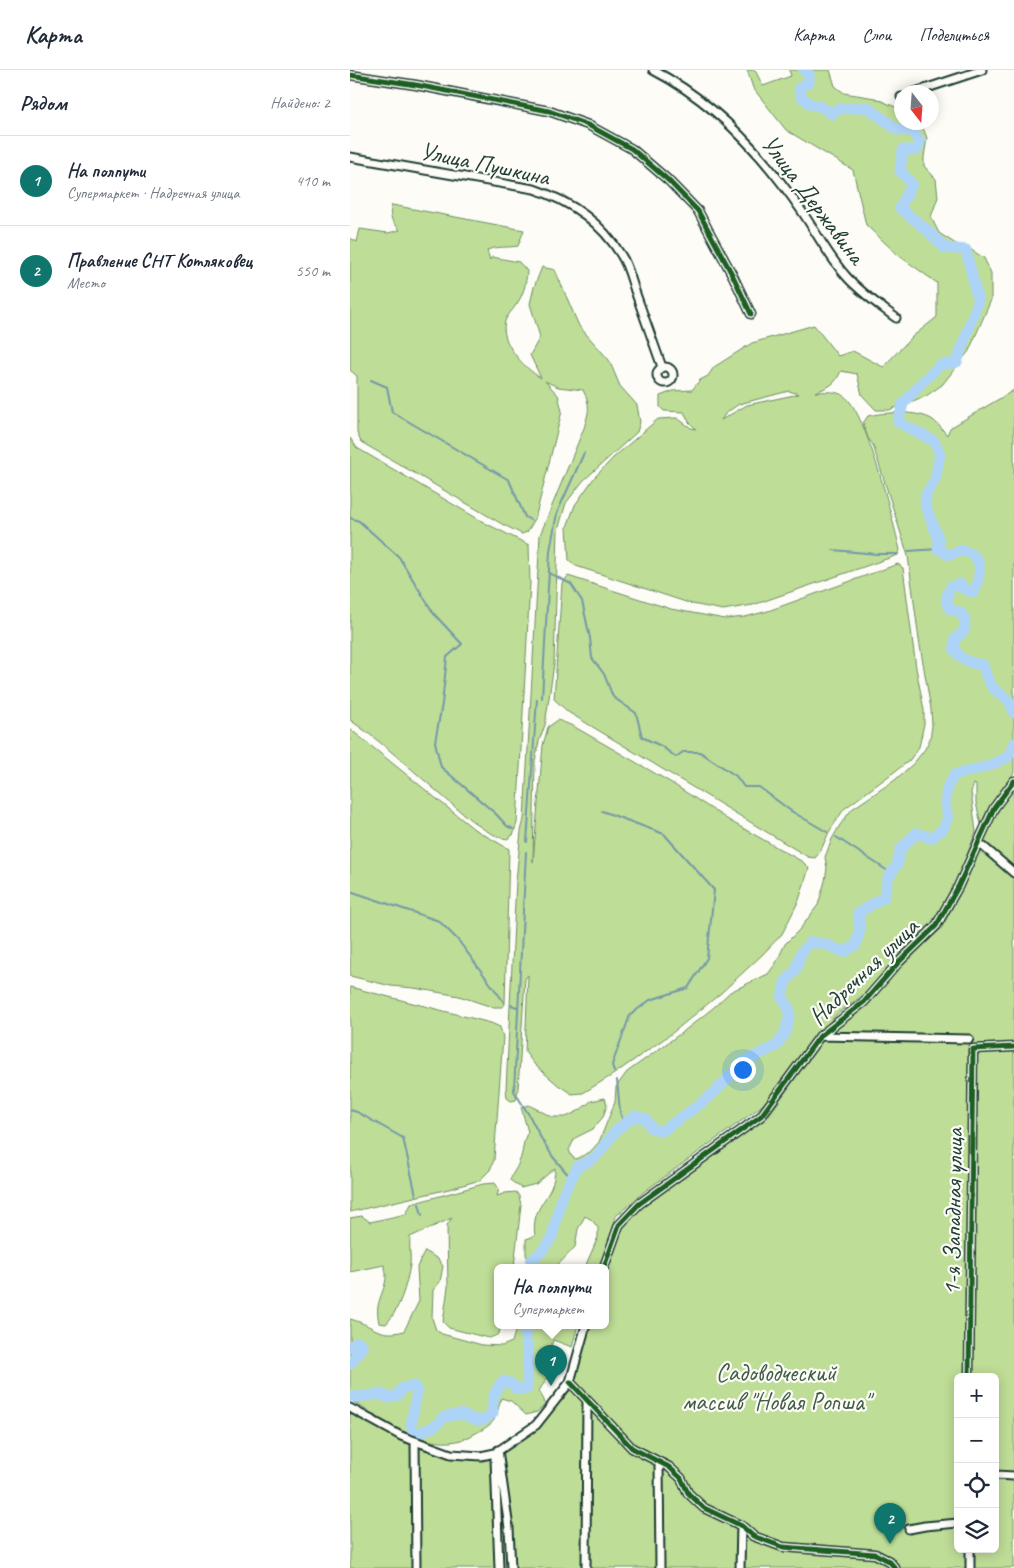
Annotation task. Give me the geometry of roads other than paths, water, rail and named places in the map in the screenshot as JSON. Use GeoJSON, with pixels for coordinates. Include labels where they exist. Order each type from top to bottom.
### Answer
{"type":"FeatureCollection","features":[{"type":"Feature","properties":{"kind":"street","name":"Улица Державина"},"geometry":{"type":"LineString","coordinates":[[653,70],[676,82],[710,107],[748,143],[770,167],[803,212],[847,278],[896,318]]}},
{"type":"Feature","properties":{"kind":"street"},"geometry":{"type":"LineString","coordinates":[[936,85],[982,70]]}},
{"type":"Feature","properties":{"kind":"street"},"geometry":{"type":"LineString","coordinates":[[350,75],[416,85],[550,111],[588,125],[632,149],[668,180],[698,212],[733,276],[751,314]]}},
{"type":"Feature","properties":{"kind":"street","name":"Улица Пушкина"},"geometry":{"type":"LineString","coordinates":[[350,157],[534,189],[552,195],[574,207],[609,237],[623,257],[662,367]]}},
{"type":"Feature","properties":{"kind":"street","name":"Надречная улица"},"geometry":{"type":"LineString","coordinates":[[605,1264],[619,1225],[639,1204],[761,1116],[820,1036],[864,1002],[898,963],[936,926],[958,887],[994,808],[1010,791],[1014,781]]}},
{"type":"Feature","properties":{"kind":"street"},"geometry":{"type":"LineString","coordinates":[[978,842],[1014,873]]}},
{"type":"Feature","properties":{"kind":"street"},"geometry":{"type":"LineString","coordinates":[[820,1036],[969,1039]]}},
{"type":"Feature","properties":{"kind":"street","name":"1-я Западная улица"},"geometry":{"type":"LineString","coordinates":[[969,1373],[972,1048],[1014,1047]]}},
{"type":"Feature","properties":{"kind":"street"},"geometry":{"type":"LineString","coordinates":[[350,1408],[401,1436],[450,1454],[481,1456],[496,1451],[536,1425],[570,1382],[585,1329]]}},
{"type":"Feature","properties":{"kind":"street"},"geometry":{"type":"LineString","coordinates":[[570,1382],[632,1448],[669,1467],[681,1478],[688,1493],[704,1508],[741,1526],[753,1536],[783,1547],[875,1554],[889,1561],[895,1568]]}},
{"type":"Feature","properties":{"kind":"street"},"geometry":{"type":"LineString","coordinates":[[586,1568],[587,1399]]}},
{"type":"Feature","properties":{"kind":"street"},"geometry":{"type":"LineString","coordinates":[[415,1441],[416,1568]]}},
{"type":"Feature","properties":{"kind":"street"},"geometry":{"type":"LineString","coordinates":[[496,1451],[499,1568]]}},
{"type":"Feature","properties":{"kind":"street"},"geometry":{"type":"LineString","coordinates":[[496,1451],[509,1528],[512,1568]]}},
{"type":"Feature","properties":{"kind":"street"},"geometry":{"type":"LineString","coordinates":[[659,1462],[660,1568]]}},
{"type":"Feature","properties":{"kind":"street"},"geometry":{"type":"LineString","coordinates":[[999,1475],[1014,1476]]}},
{"type":"Feature","properties":{"kind":"street"},"geometry":{"type":"LineString","coordinates":[[909,1529],[954,1523]]}},
{"type":"Feature","properties":{"kind":"street"},"geometry":{"type":"LineString","coordinates":[[740,1568],[741,1526]]}},
{"type":"Feature","properties":{"kind":"street"},"geometry":{"type":"LineString","coordinates":[[970,1553],[970,1568]]}},
{"type":"Feature","properties":{"kind":"waterway"},"geometry":{"type":"LineString","coordinates":[[803,70],[809,74],[809,82],[799,88],[801,96],[810,104],[820,106],[832,114],[838,109],[867,107],[898,130],[912,131],[920,142],[917,150],[903,150],[900,171],[912,184],[900,208],[945,248],[966,250],[978,301],[957,362],[940,365],[921,383],[903,404],[898,422],[934,441],[940,454],[935,480],[926,494],[925,505],[939,540],[938,549],[949,555],[963,550],[973,555],[979,564],[979,573],[974,592],[965,590],[960,584],[951,587],[947,596],[947,602],[951,610],[960,612],[965,620],[964,631],[955,639],[954,649],[966,660],[983,665],[991,686],[1009,701],[1014,713]]}},
{"type":"Feature","properties":{"kind":"waterway"},"geometry":{"type":"LineString","coordinates":[[371,380],[387,387],[392,412],[509,480],[525,517],[532,521]]}},
{"type":"Feature","properties":{"kind":"waterway"},"geometry":{"type":"LineString","coordinates":[[542,698],[550,551],[557,513],[584,453]]}},
{"type":"Feature","properties":{"kind":"waterway"},"geometry":{"type":"LineString","coordinates":[[350,518],[359,521],[399,557],[434,614],[462,644],[447,657],[442,704],[435,742],[441,767],[496,814],[507,826],[513,829]]}},
{"type":"Feature","properties":{"kind":"waterway"},"geometry":{"type":"LineString","coordinates":[[908,551],[938,549]]}},
{"type":"Feature","properties":{"kind":"waterway"},"geometry":{"type":"LineString","coordinates":[[833,550],[897,554]]}},
{"type":"Feature","properties":{"kind":"waterway"},"geometry":{"type":"LineString","coordinates":[[549,573],[571,584],[582,601],[592,658],[604,674],[613,697],[636,713],[642,737],[661,746],[676,757],[683,752],[700,752],[736,776],[744,787],[759,787],[791,811],[827,832]]}},
{"type":"Feature","properties":{"kind":"waterway"},"geometry":{"type":"LineString","coordinates":[[527,842],[537,699]]}},
{"type":"Feature","properties":{"kind":"waterway"},"geometry":{"type":"LineString","coordinates":[[531,1264],[531,1261],[543,1250],[552,1237],[562,1196],[578,1166],[595,1157],[615,1131],[635,1116],[646,1119],[651,1128],[662,1131],[715,1092],[743,1062],[776,1046],[785,1033],[790,1013],[787,1004],[782,998],[785,982],[796,970],[801,953],[811,942],[825,944],[844,952],[856,945],[860,929],[858,913],[884,897],[888,878],[898,863],[900,850],[916,833],[931,838],[943,829],[948,817],[945,805],[947,788],[954,775],[988,766],[1008,757],[1014,743]]}},
{"type":"Feature","properties":{"kind":"waterway"},"geometry":{"type":"LineString","coordinates":[[602,811],[664,834],[714,890],[707,958],[688,988],[650,1000],[630,1015],[612,1065],[614,1072]]}},
{"type":"Feature","properties":{"kind":"waterway"},"geometry":{"type":"LineString","coordinates":[[836,837],[891,873]]}},
{"type":"Feature","properties":{"kind":"waterway"},"geometry":{"type":"LineString","coordinates":[[526,852],[514,1091],[553,1157],[571,1178]]}},
{"type":"Feature","properties":{"kind":"waterway"},"geometry":{"type":"LineString","coordinates":[[350,891],[439,921],[458,940],[504,1002]]}},
{"type":"Feature","properties":{"kind":"waterway"},"geometry":{"type":"LineString","coordinates":[[511,1005],[517,1007]]}},
{"type":"Feature","properties":{"kind":"waterway"},"geometry":{"type":"LineString","coordinates":[[617,1080],[620,1112],[624,1124]]}},
{"type":"Feature","properties":{"kind":"waterway"},"geometry":{"type":"LineString","coordinates":[[350,1110],[357,1112],[403,1138],[416,1195]]}},
{"type":"Feature","properties":{"kind":"waterway"},"geometry":{"type":"LineString","coordinates":[[419,1204],[422,1215]]}},
{"type":"Feature","properties":{"kind":"waterway"},"geometry":{"type":"LineString","coordinates":[[350,1396],[382,1394],[387,1398],[398,1395],[402,1388],[415,1386],[417,1392],[411,1424],[415,1433],[422,1432],[436,1425],[444,1417],[461,1414],[476,1420],[484,1420],[493,1413],[494,1395],[503,1381],[511,1383],[516,1389],[527,1389],[526,1329]]}},
{"type":"Feature","properties":{"kind":"waterway"},"geometry":{"type":"LineString","coordinates":[[350,1347],[357,1342],[361,1343],[363,1347],[350,1364]]}},
{"type":"Feature","properties":{"kind":"place","name":"На полпути"},"geometry":{"type":"Point","coordinates":[551,1386]}},
{"type":"Feature","properties":{"kind":"place","name":"Правление СНТ Котляковец"},"geometry":{"type":"Point","coordinates":[890,1544]}},
{"type":"Feature","properties":{"kind":"park label","name":"Садоводческий массив \"Новая Ропша\""},"geometry":{"type":"Point","coordinates":[776,1386]}}]}
